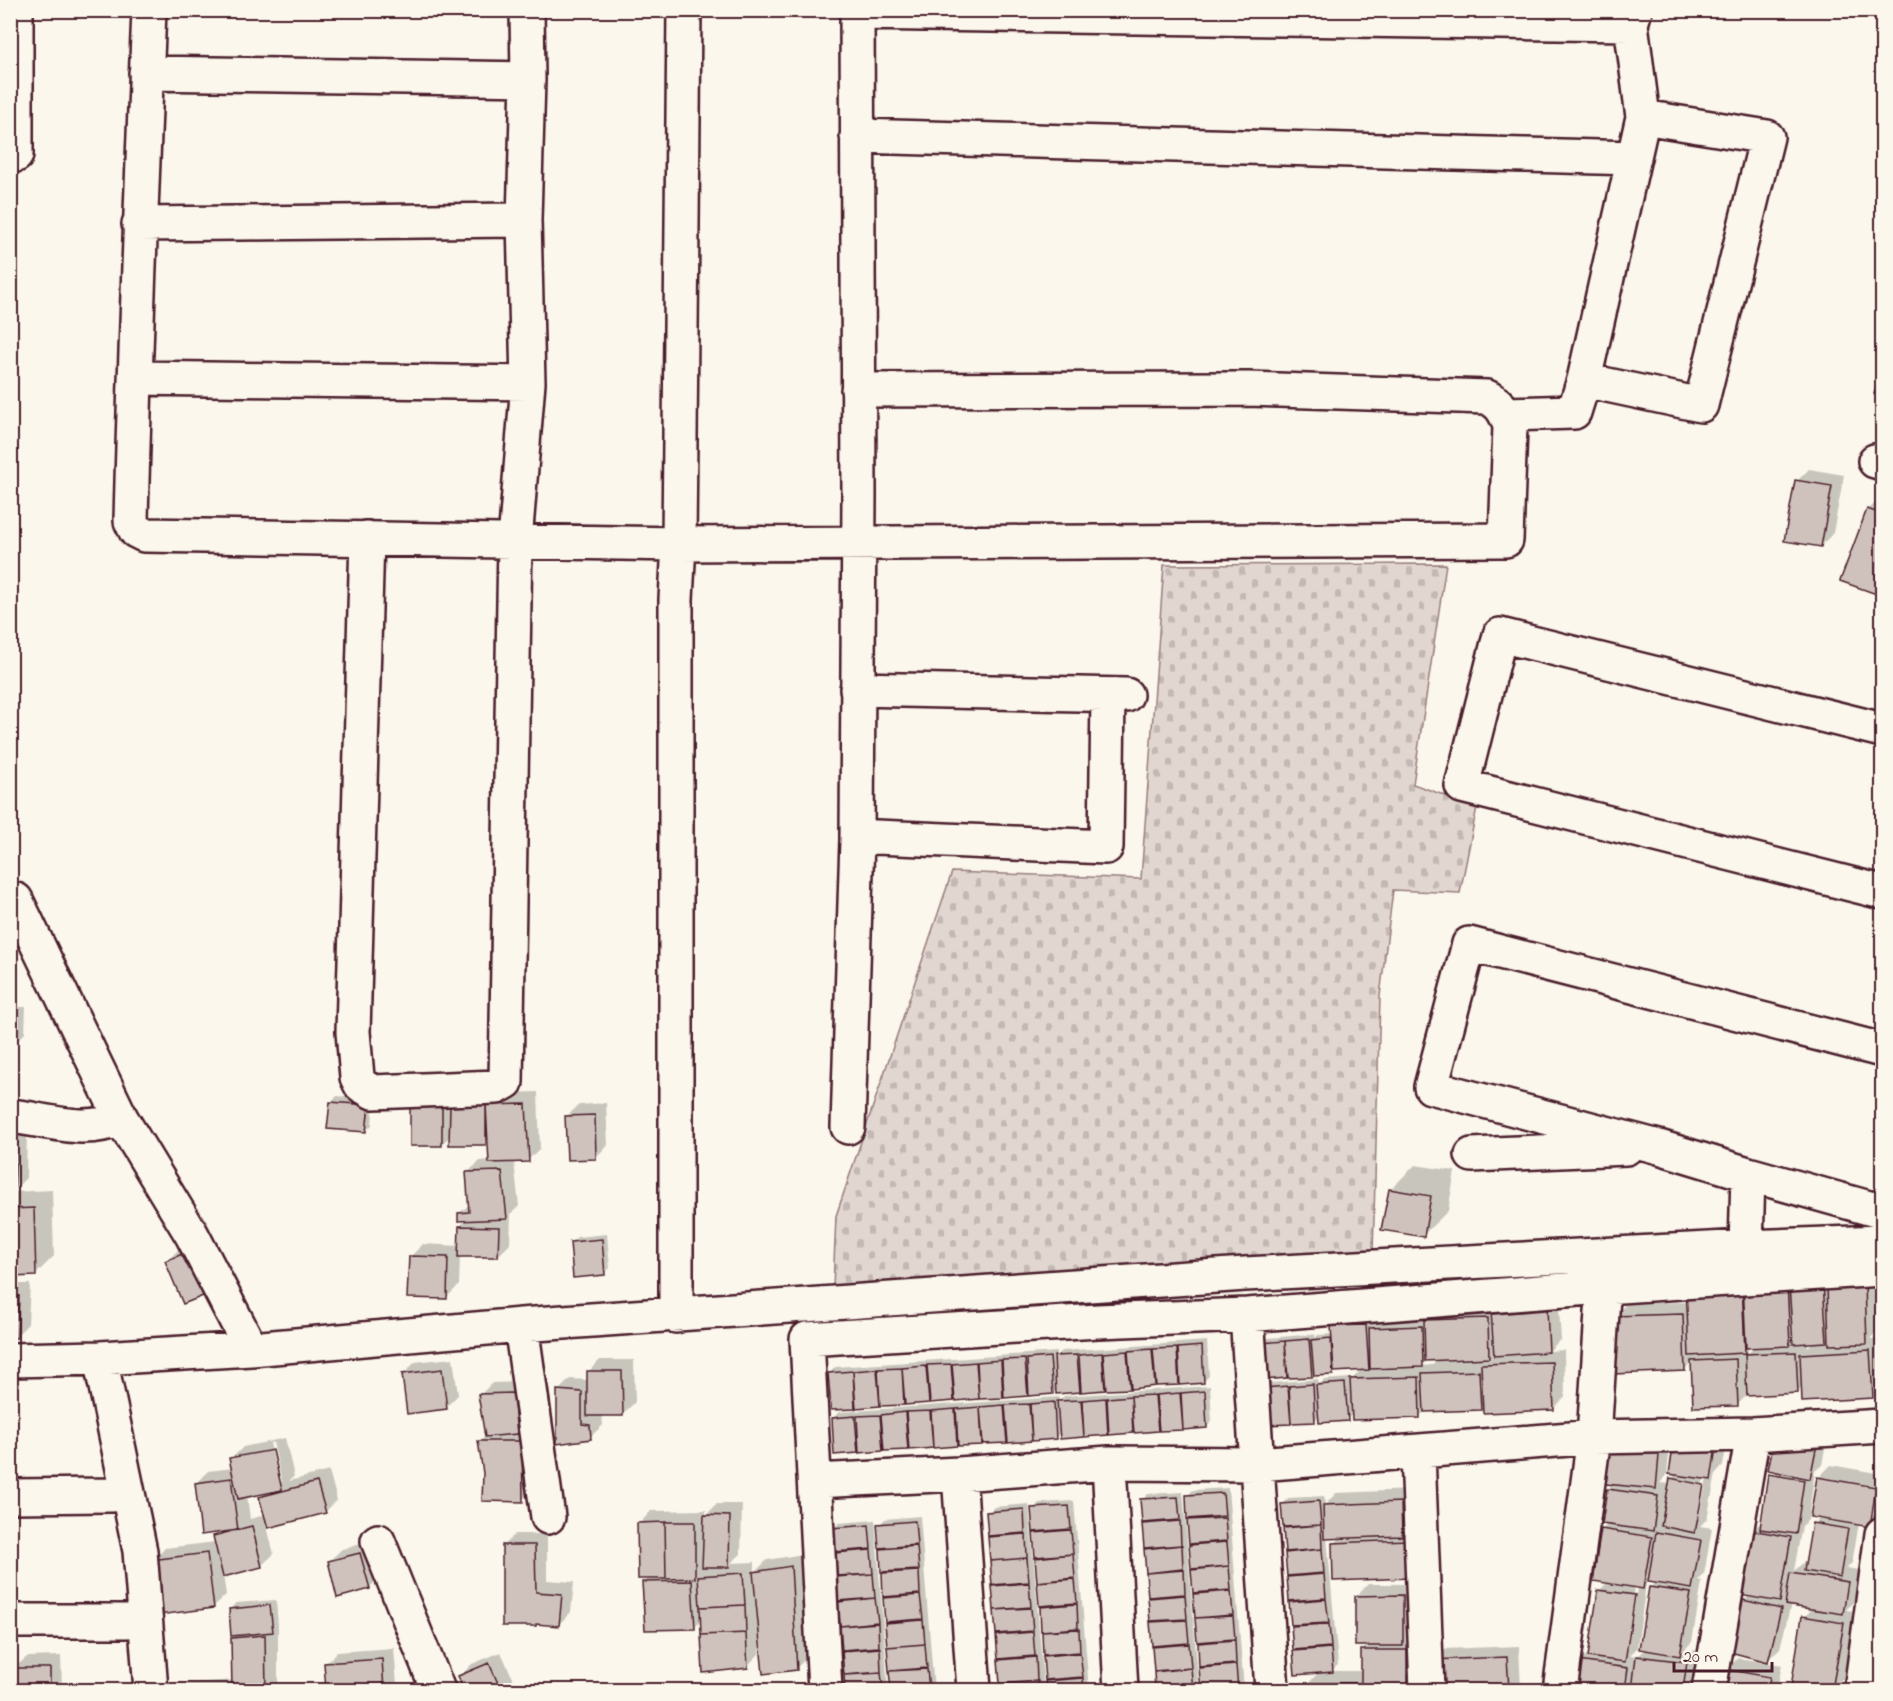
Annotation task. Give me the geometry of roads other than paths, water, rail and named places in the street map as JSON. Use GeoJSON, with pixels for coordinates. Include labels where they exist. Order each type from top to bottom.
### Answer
{"type":"FeatureCollection","features":[{"type":"Feature","properties":{"kind":"street"},"geometry":{"type":"LineString","coordinates":[[16,10],[16,155]]}},
{"type":"Feature","properties":{"kind":"street"},"geometry":{"type":"LineString","coordinates":[[149,10],[139,224],[131,521],[136,531],[144,535],[679,544],[1506,540],[1510,426],[1499,403],[1487,396],[1248,389],[858,390]]}},
{"type":"Feature","properties":{"kind":"street"},"geometry":{"type":"LineString","coordinates":[[367,538],[353,1032],[357,1077],[361,1085],[373,1092],[497,1087],[506,1082],[515,541],[528,383],[524,220],[528,79],[527,10]]}},
{"type":"Feature","properties":{"kind":"street"},"geometry":{"type":"LineString","coordinates":[[676,1316],[676,599],[679,544],[684,10]]}},
{"type":"Feature","properties":{"kind":"street"},"geometry":{"type":"LineString","coordinates":[[848,1127],[857,838],[859,544],[857,12],[1633,17],[1643,117],[1584,380],[1574,412],[1506,414]]}},
{"type":"Feature","properties":{"kind":"street"},"geometry":{"type":"LineString","coordinates":[[146,74],[528,79]]}},
{"type":"Feature","properties":{"kind":"street"},"geometry":{"type":"LineString","coordinates":[[1584,380],[1701,405],[1767,137],[1643,117]]}},
{"type":"Feature","properties":{"kind":"street"},"geometry":{"type":"LineString","coordinates":[[857,136],[1634,158]]}},
{"type":"Feature","properties":{"kind":"street"},"geometry":{"type":"LineString","coordinates":[[139,224],[524,220]]}},
{"type":"Feature","properties":{"kind":"street"},"geometry":{"type":"LineString","coordinates":[[135,378],[528,383]]}},
{"type":"Feature","properties":{"kind":"street"},"geometry":{"type":"LineString","coordinates":[[1882,730],[1500,635],[1461,786],[1882,892]]}},
{"type":"Feature","properties":{"kind":"street"},"geometry":{"type":"LineString","coordinates":[[857,689],[1117,695],[1106,847],[857,838]]}},
{"type":"Feature","properties":{"kind":"street"},"geometry":{"type":"LineString","coordinates":[[16,900],[121,1118],[192,1235],[251,1349]]}},
{"type":"Feature","properties":{"kind":"street"},"geometry":{"type":"LineString","coordinates":[[1882,1050],[1469,944],[1431,1087],[1659,1147],[1876,1210],[1882,1206]]}},
{"type":"Feature","properties":{"kind":"street"},"geometry":{"type":"LineString","coordinates":[[10,1116],[69,1126],[96,1127],[121,1118]]}},
{"type":"Feature","properties":{"kind":"street"},"geometry":{"type":"LineString","coordinates":[[1472,1155],[1659,1147]]}},
{"type":"Feature","properties":{"kind":"street"},"geometry":{"type":"LineString","coordinates":[[1746,1247],[1748,1174]]}},
{"type":"Feature","properties":{"kind":"street"},"geometry":{"type":"LineString","coordinates":[[10,1360],[100,1358],[251,1349],[521,1325],[676,1316],[1233,1275],[1746,1247],[1882,1242]]}},
{"type":"Feature","properties":{"kind":"street"},"geometry":{"type":"LineString","coordinates":[[1560,1690],[1594,1437],[1606,1255]]}},
{"type":"Feature","properties":{"kind":"street"},"geometry":{"type":"LineString","coordinates":[[825,1690],[807,1339],[1098,1321],[1247,1315],[1604,1287],[1882,1269]]}},
{"type":"Feature","properties":{"kind":"street"},"geometry":{"type":"LineString","coordinates":[[1247,1315],[1272,1690]]}},
{"type":"Feature","properties":{"kind":"street"},"geometry":{"type":"LineString","coordinates":[[521,1325],[548,1517]]}},
{"type":"Feature","properties":{"kind":"street"},"geometry":{"type":"LineString","coordinates":[[100,1358],[140,1551],[151,1690]]}},
{"type":"Feature","properties":{"kind":"street"},"geometry":{"type":"LineString","coordinates":[[815,1481],[959,1474],[1109,1463],[1258,1464],[1418,1453],[1594,1437],[1753,1434],[1882,1426]]}},
{"type":"Feature","properties":{"kind":"street"},"geometry":{"type":"LineString","coordinates":[[1709,1690],[1753,1434]]}},
{"type":"Feature","properties":{"kind":"street"},"geometry":{"type":"LineString","coordinates":[[1418,1453],[1427,1690]]}},
{"type":"Feature","properties":{"kind":"street"},"geometry":{"type":"LineString","coordinates":[[1109,1463],[1120,1690]]}},
{"type":"Feature","properties":{"kind":"street"},"geometry":{"type":"LineString","coordinates":[[959,1474],[974,1690]]}},
{"type":"Feature","properties":{"kind":"street"},"geometry":{"type":"LineString","coordinates":[[10,1496],[111,1495]]}},
{"type":"Feature","properties":{"kind":"street"},"geometry":{"type":"LineString","coordinates":[[1861,1690],[1882,1534]]}},
{"type":"Feature","properties":{"kind":"street"},"geometry":{"type":"LineString","coordinates":[[378,1541],[438,1690]]}},
{"type":"Feature","properties":{"kind":"street"},"geometry":{"type":"LineString","coordinates":[[10,1621],[128,1621]]}}]}
